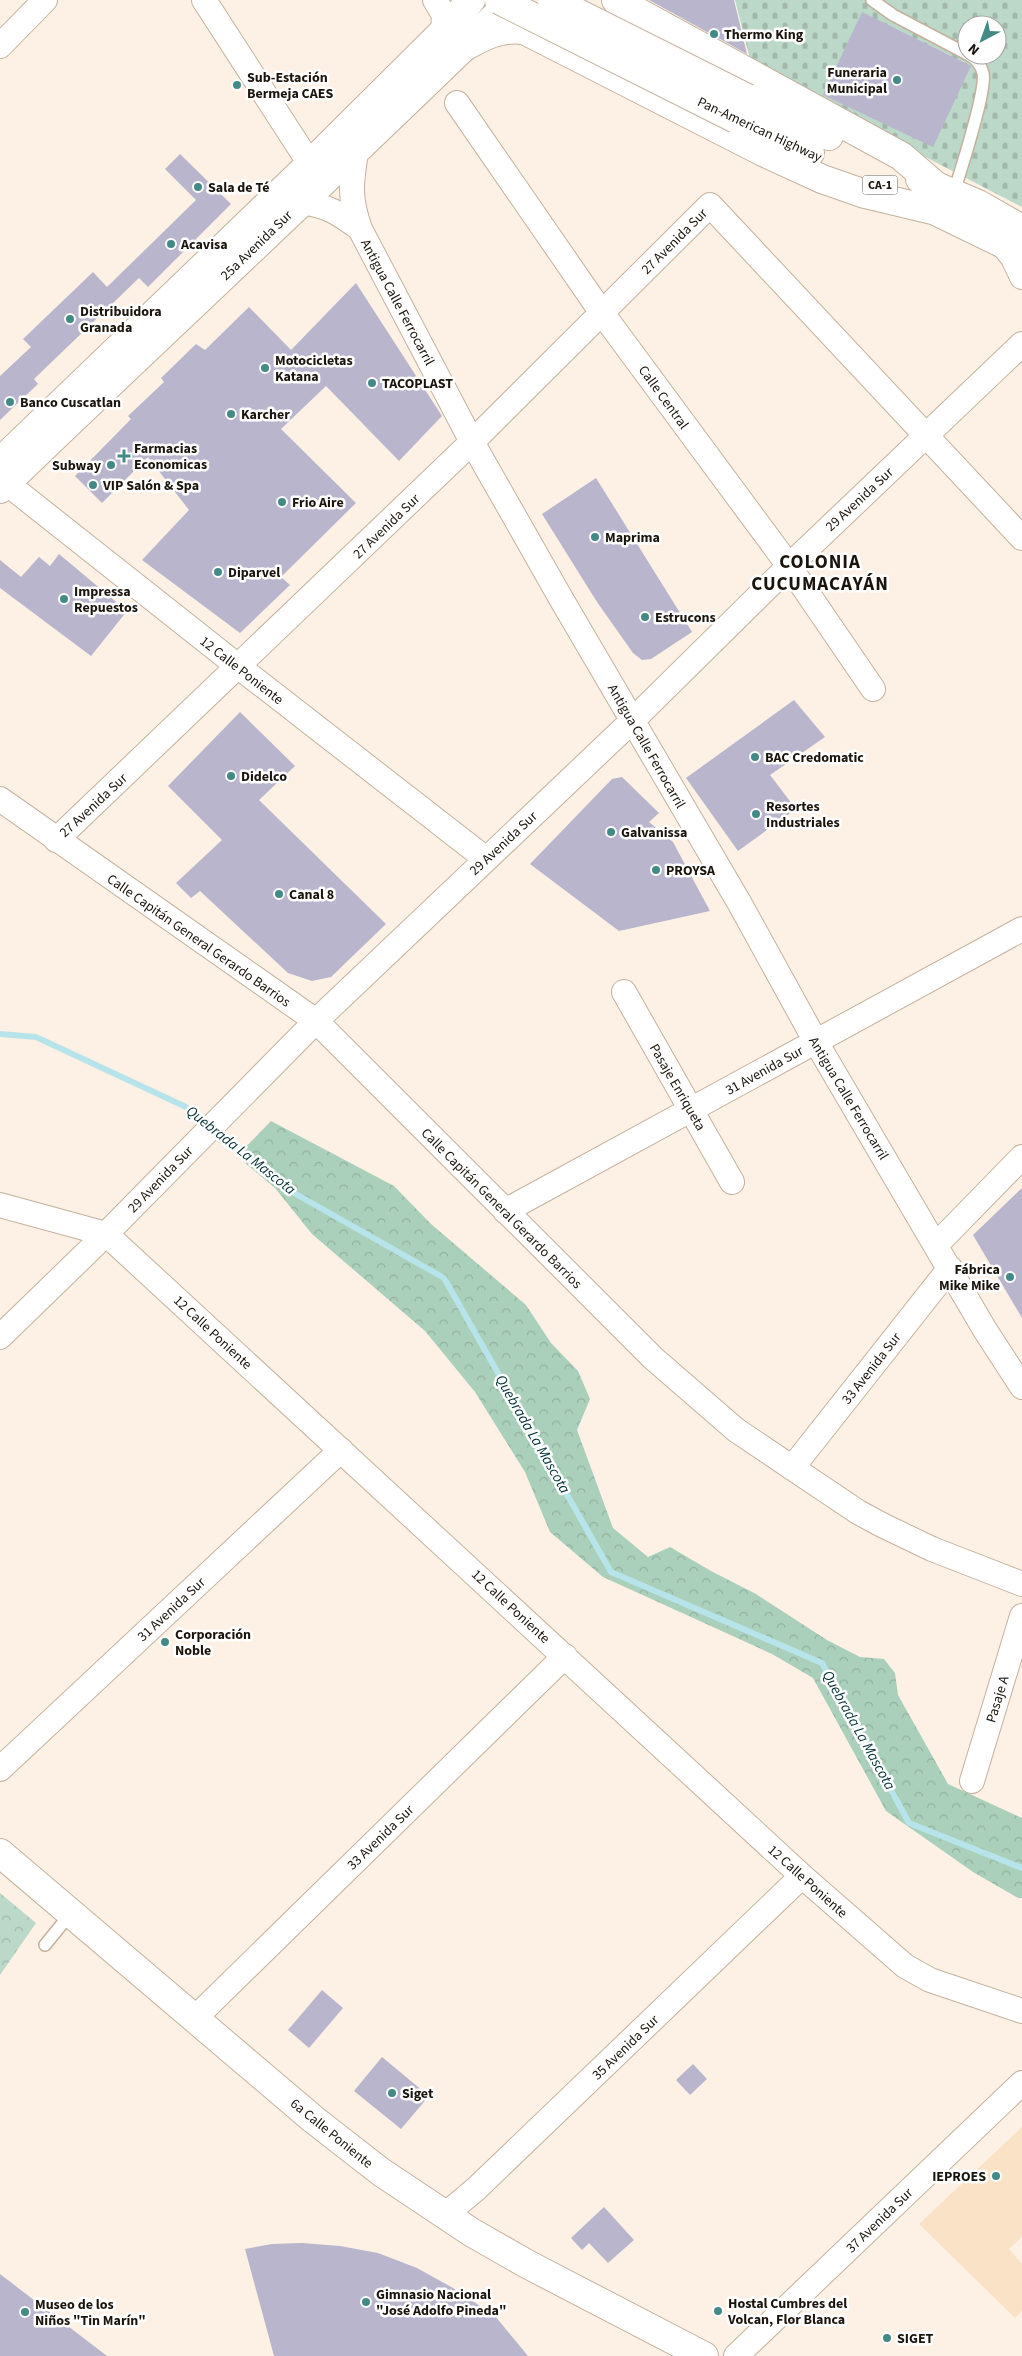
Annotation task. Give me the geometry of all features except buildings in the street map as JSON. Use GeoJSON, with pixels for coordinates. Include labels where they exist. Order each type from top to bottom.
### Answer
{"type":"FeatureCollection","features":[{"type":"Feature","properties":{"kind":"main road","name":"25a Avenida Sur"},"geometry":{"type":"LineString","coordinates":[[2,478],[356,152],[454,39],[471,0]]}},
{"type":"Feature","properties":{"kind":"main road","name":"Pan-American Highway"},"geometry":{"type":"LineString","coordinates":[[499,0],[942,197],[1015,241]]}},
{"type":"Feature","properties":{"kind":"main road","name":"25a Avenida Sur"},"geometry":{"type":"LineString","coordinates":[[2,478],[310,164],[454,39],[512,0]]}},
{"type":"Feature","properties":{"kind":"main road","name":"Pan-American Highway"},"geometry":{"type":"LineString","coordinates":[[552,0],[742,108]]}},
{"type":"Feature","properties":{"kind":"main road"},"geometry":{"type":"LineString","coordinates":[[598,67],[576,44],[573,31],[578,18],[596,7],[626,6],[901,156],[942,197]]}},
{"type":"Feature","properties":{"kind":"main road"},"geometry":{"type":"LineString","coordinates":[[454,39],[496,31],[524,30],[763,152],[822,179],[865,194],[942,197]]}},
{"type":"Feature","properties":{"kind":"main road","name":"6a Calle Poniente"},"geometry":{"type":"LineString","coordinates":[[0,1852],[339,2140],[445,2215],[527,2264],[704,2356]]}},
{"type":"Feature","properties":{"kind":"street"},"geometry":{"type":"LineString","coordinates":[[0,46],[45,0]]}},
{"type":"Feature","properties":{"kind":"street"},"geometry":{"type":"LineString","coordinates":[[204,0],[310,164]]}},
{"type":"Feature","properties":{"kind":"street"},"geometry":{"type":"LineString","coordinates":[[435,0],[444,15],[454,39]]}},
{"type":"Feature","properties":{"kind":"street","name":"Calle Central"},"geometry":{"type":"LineString","coordinates":[[457,103],[602,313],[789,566],[873,689]]}},
{"type":"Feature","properties":{"kind":"street","name":"Antigua Calle Ferrocarril"},"geometry":{"type":"LineString","coordinates":[[356,152],[350,192],[353,209],[360,229],[472,442],[632,721],[740,904],[816,1042],[985,1330],[1022,1387]]}},
{"type":"Feature","properties":{"kind":"street","name":"Antigua Calle Ferrocarril"},"geometry":{"type":"LineString","coordinates":[[301,202],[322,205],[333,209],[360,229]]}},
{"type":"Feature","properties":{"kind":"street","name":"27 Avenida Sur"},"geometry":{"type":"LineString","coordinates":[[56,840],[239,667],[472,442],[710,206],[926,436]]}},
{"type":"Feature","properties":{"kind":"street"},"geometry":{"type":"LineString","coordinates":[[1015,241],[1013,258],[1022,277]]}},
{"type":"Feature","properties":{"kind":"street","name":"29 Avenida Sur"},"geometry":{"type":"LineString","coordinates":[[0,1337],[106,1234],[316,1021],[632,721],[1019,344]]}},
{"type":"Feature","properties":{"kind":"street"},"geometry":{"type":"LineString","coordinates":[[926,436],[1022,538]]}},
{"type":"Feature","properties":{"kind":"street","name":"12 Calle Poniente"},"geometry":{"type":"LineString","coordinates":[[2,478],[239,667],[486,859]]}},
{"type":"Feature","properties":{"kind":"street","name":"Calle Capitán General Gerardo Barrios"},"geometry":{"type":"LineString","coordinates":[[0,799],[316,1021],[653,1358],[736,1430],[858,1512],[908,1538],[1022,1584]]}},
{"type":"Feature","properties":{"kind":"street","name":"31 Avenida Sur"},"geometry":{"type":"LineString","coordinates":[[505,1211],[1022,929]]}},
{"type":"Feature","properties":{"kind":"street","name":"Pasaje Enriqueta"},"geometry":{"type":"LineString","coordinates":[[624,992],[732,1182]]}},
{"type":"Feature","properties":{"kind":"street"},"geometry":{"type":"LineString","coordinates":[[936,1245],[1022,1157]]}},
{"type":"Feature","properties":{"kind":"street","name":"12 Calle Poniente"},"geometry":{"type":"LineString","coordinates":[[0,1205],[106,1234],[802,1876],[905,1966],[930,1980],[1022,2011]]}},
{"type":"Feature","properties":{"kind":"street","name":"33 Avenida Sur"},"geometry":{"type":"LineString","coordinates":[[792,1468],[950,1268]]}},
{"type":"Feature","properties":{"kind":"street","name":"31 Avenida Sur"},"geometry":{"type":"LineString","coordinates":[[0,1769],[341,1450]]}},
{"type":"Feature","properties":{"kind":"street","name":"Pasaje A"},"geometry":{"type":"LineString","coordinates":[[972,1781],[1022,1616]]}},
{"type":"Feature","properties":{"kind":"street","name":"33 Avenida Sur"},"geometry":{"type":"LineString","coordinates":[[195,2018],[565,1656]]}},
{"type":"Feature","properties":{"kind":"street","name":"35 Avenida Sur"},"geometry":{"type":"LineString","coordinates":[[445,2215],[491,2175],[802,1876]]}},
{"type":"Feature","properties":{"kind":"street","name":"37 Avenida Sur"},"geometry":{"type":"LineString","coordinates":[[736,2356],[1022,2083]]}},
{"type":"Feature","properties":{"kind":"lane"},"geometry":{"type":"LineString","coordinates":[[872,0],[893,15],[957,48]]}},
{"type":"Feature","properties":{"kind":"lane"},"geometry":{"type":"LineString","coordinates":[[942,197],[980,96],[983,75],[980,65]]}},
{"type":"Feature","properties":{"kind":"lane"},"geometry":{"type":"LineString","coordinates":[[46,1945],[71,1913]]}},
{"type":"Feature","properties":{"kind":"shaded area","name":"IEPROES"},"geometry":{"type":"Polygon","coordinates":[[[1022,2127],[1022,2237],[1009,2249],[1022,2264],[1022,2311],[1015,2318],[919,2224],[1022,2127]]]}},
{"type":"Feature","properties":{"kind":"green space"},"geometry":{"type":"Polygon","coordinates":[[[735,0],[1022,0],[1022,207],[752,67],[735,0]]]}},
{"type":"Feature","properties":{"kind":"green space"},"geometry":{"type":"Polygon","coordinates":[[[271,1121],[394,1186],[431,1224],[526,1305],[551,1343],[578,1371],[590,1399],[577,1430],[613,1528],[648,1557],[670,1547],[756,1594],[827,1640],[860,1657],[884,1659],[895,1673],[898,1695],[948,1784],[1022,1818],[1022,1898],[1018,1898],[973,1872],[886,1811],[813,1678],[772,1654],[603,1577],[550,1532],[525,1472],[475,1392],[425,1331],[312,1234],[275,1188],[237,1156],[271,1121]]]}},
{"type":"Feature","properties":{"kind":"green space"},"geometry":{"type":"Polygon","coordinates":[[[0,1893],[36,1923],[0,1975],[0,1893]]]}},
{"type":"Feature","properties":{"kind":"waterway","name":"Quebrada La Mascota"},"geometry":{"type":"LineString","coordinates":[[0,1034],[36,1037],[186,1107],[207,1124]]}},
{"type":"Feature","properties":{"kind":"waterway","name":"Quebrada La Mascota"},"geometry":{"type":"LineString","coordinates":[[215,1130],[287,1189],[444,1278],[611,1572],[822,1663],[909,1823],[1022,1868]]}},
{"type":"Feature","properties":{"kind":"place","name":"Thermo King"},"geometry":{"type":"Point","coordinates":[714,34]}},
{"type":"Feature","properties":{"kind":"place","name":"Funeraria Municipal"},"geometry":{"type":"Point","coordinates":[897,80]}},
{"type":"Feature","properties":{"kind":"place","name":"Sub-Estación Bermeja CAES"},"geometry":{"type":"Point","coordinates":[237,85]}},
{"type":"Feature","properties":{"kind":"place","name":"Sala de Té"},"geometry":{"type":"Point","coordinates":[198,187]}},
{"type":"Feature","properties":{"kind":"place","name":"Acavisa"},"geometry":{"type":"Point","coordinates":[171,244]}},
{"type":"Feature","properties":{"kind":"place","name":"Distribuidora Granada"},"geometry":{"type":"Point","coordinates":[70,319]}},
{"type":"Feature","properties":{"kind":"place","name":"Motocicletas Katana"},"geometry":{"type":"Point","coordinates":[265,368]}},
{"type":"Feature","properties":{"kind":"place","name":"TACOPLAST"},"geometry":{"type":"Point","coordinates":[372,383]}},
{"type":"Feature","properties":{"kind":"place","name":"Banco Cuscatlan"},"geometry":{"type":"Point","coordinates":[10,402]}},
{"type":"Feature","properties":{"kind":"place","name":"Karcher"},"geometry":{"type":"Point","coordinates":[231,414]}},
{"type":"Feature","properties":{"kind":"place","name":"Farmacias Economicas"},"geometry":{"type":"Point","coordinates":[124,456]}},
{"type":"Feature","properties":{"kind":"place","name":"Subway"},"geometry":{"type":"Point","coordinates":[111,465]}},
{"type":"Feature","properties":{"kind":"place","name":"VIP Salón & Spa"},"geometry":{"type":"Point","coordinates":[93,485]}},
{"type":"Feature","properties":{"kind":"place","name":"Frio Aire"},"geometry":{"type":"Point","coordinates":[282,502]}},
{"type":"Feature","properties":{"kind":"place","name":"Maprima"},"geometry":{"type":"Point","coordinates":[595,537]}},
{"type":"Feature","properties":{"kind":"place","name":"Diparvel"},"geometry":{"type":"Point","coordinates":[218,572]}},
{"type":"Feature","properties":{"kind":"place","name":"Impressa Repuestos"},"geometry":{"type":"Point","coordinates":[64,599]}},
{"type":"Feature","properties":{"kind":"place","name":"Estrucons"},"geometry":{"type":"Point","coordinates":[645,617]}},
{"type":"Feature","properties":{"kind":"place","name":"BAC Credomatic"},"geometry":{"type":"Point","coordinates":[755,757]}},
{"type":"Feature","properties":{"kind":"place","name":"Didelco"},"geometry":{"type":"Point","coordinates":[231,776]}},
{"type":"Feature","properties":{"kind":"place","name":"Resortes Industriales"},"geometry":{"type":"Point","coordinates":[756,814]}},
{"type":"Feature","properties":{"kind":"place","name":"Galvanissa"},"geometry":{"type":"Point","coordinates":[611,832]}},
{"type":"Feature","properties":{"kind":"place","name":"PROYSA"},"geometry":{"type":"Point","coordinates":[656,870]}},
{"type":"Feature","properties":{"kind":"place","name":"Canal 8"},"geometry":{"type":"Point","coordinates":[279,894]}},
{"type":"Feature","properties":{"kind":"place","name":"Fábrica Mike Mike"},"geometry":{"type":"Point","coordinates":[1010,1277]}},
{"type":"Feature","properties":{"kind":"place","name":"Corporación Noble"},"geometry":{"type":"Point","coordinates":[165,1642]}},
{"type":"Feature","properties":{"kind":"place","name":"Siget"},"geometry":{"type":"Point","coordinates":[392,2093]}},
{"type":"Feature","properties":{"kind":"place","name":"IEPROES"},"geometry":{"type":"Point","coordinates":[996,2176]}},
{"type":"Feature","properties":{"kind":"place","name":"Gimnasio Nacional \"José Adolfo Pineda\""},"geometry":{"type":"Point","coordinates":[366,2302]}},
{"type":"Feature","properties":{"kind":"place","name":"Hostal Cumbres del Volcan, Flor Blanca"},"geometry":{"type":"Point","coordinates":[718,2311]}},
{"type":"Feature","properties":{"kind":"place","name":"Museo de los Niños \"Tin Marín\""},"geometry":{"type":"Point","coordinates":[25,2312]}},
{"type":"Feature","properties":{"kind":"place","name":"SIGET"},"geometry":{"type":"Point","coordinates":[887,2338]}},
{"type":"Feature","properties":{"kind":"district","name":"COLONIA CUCUMACAYÁN"},"geometry":{"type":"Point","coordinates":[820,572]}}]}
